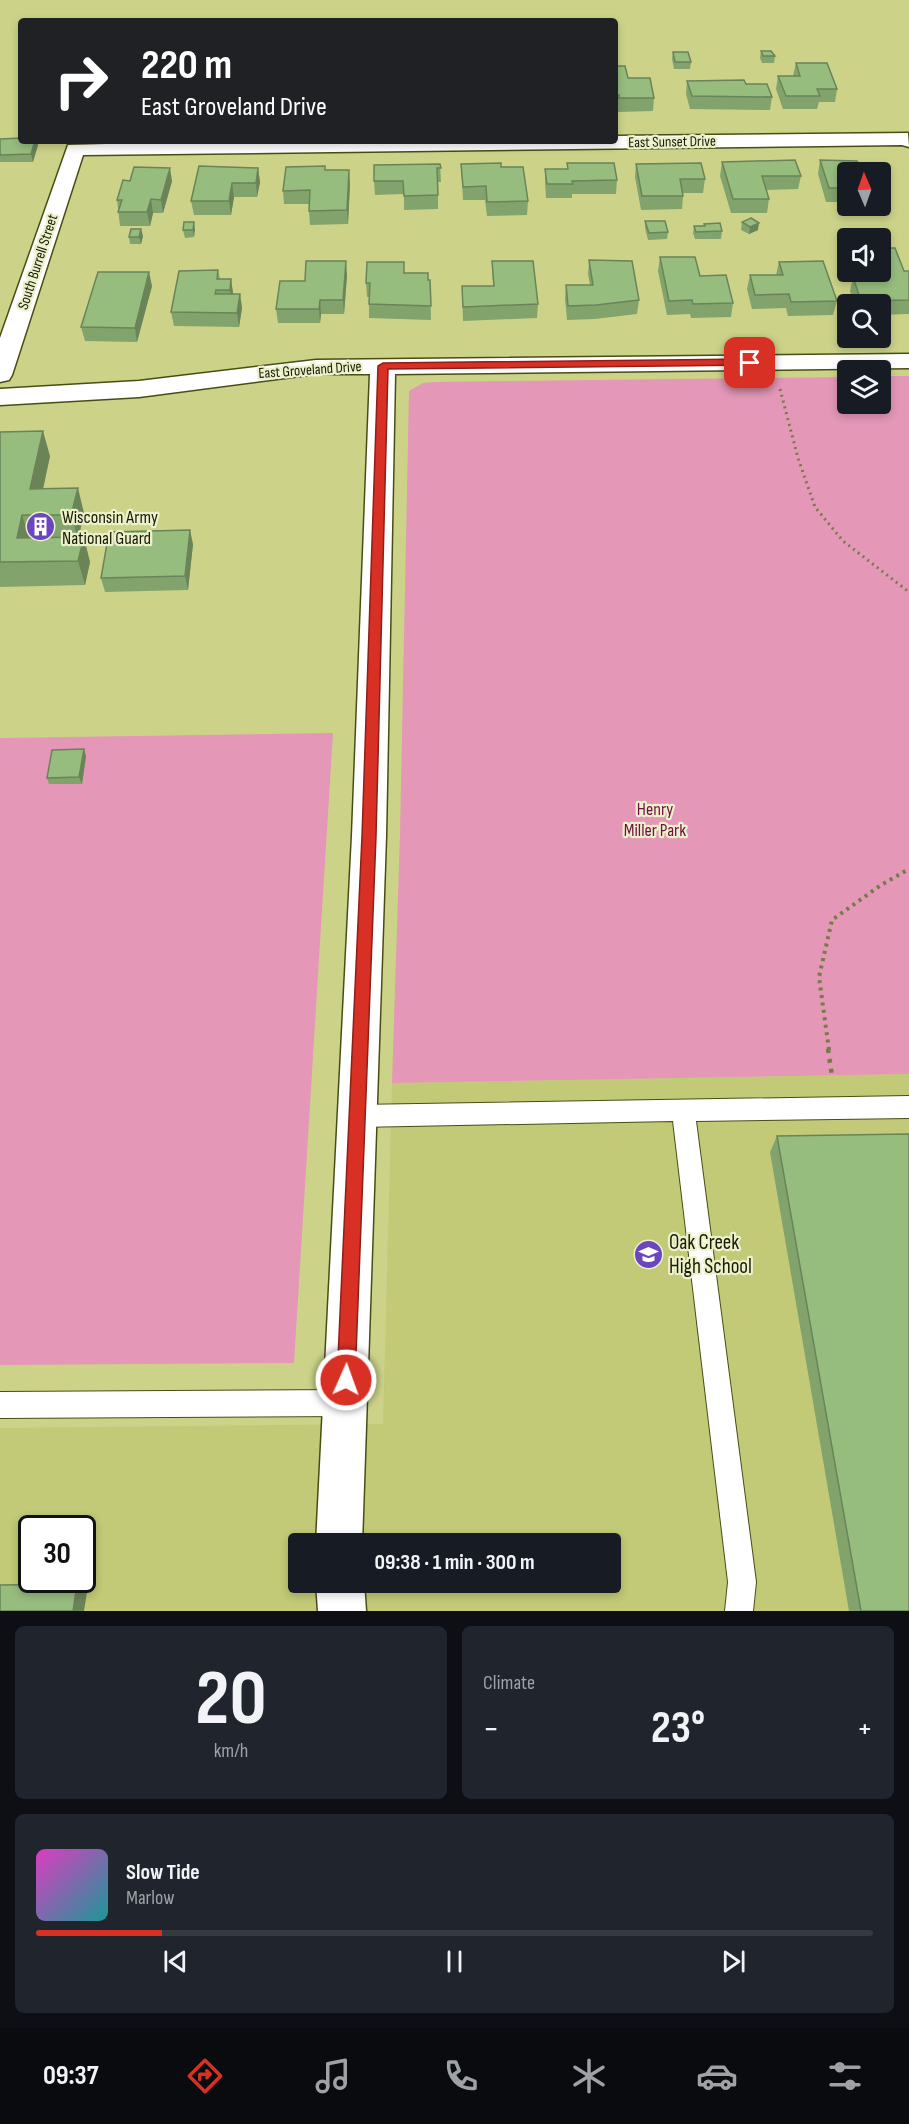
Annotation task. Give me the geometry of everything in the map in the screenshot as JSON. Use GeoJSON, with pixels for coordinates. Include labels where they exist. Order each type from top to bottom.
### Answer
{"type":"FeatureCollection","features":[{"type":"Feature","properties":{"kind":"street","name":"East Sunset Drive"},"geometry":{"type":"LineString","coordinates":[[618,143],[909,140]]}},
{"type":"Feature","properties":{"kind":"street","name":"East Sunset Drive"},"geometry":{"type":"LineString","coordinates":[[75,149],[538,144]]}},
{"type":"Feature","properties":{"kind":"street","name":"South Burrell Street"},"geometry":{"type":"LineString","coordinates":[[0,375],[75,149]]}},
{"type":"Feature","properties":{"kind":"street","name":"East Groveland Drive"},"geometry":{"type":"LineString","coordinates":[[0,397],[139,389],[295,369],[383,366],[909,361]]}},
{"type":"Feature","properties":{"kind":"street"},"geometry":{"type":"LineString","coordinates":[[339,1533],[369,836],[383,366]]}},
{"type":"Feature","properties":{"kind":"street"},"geometry":{"type":"LineString","coordinates":[[341,1593],[342,1611]]}},
{"type":"Feature","properties":{"kind":"lane"},"geometry":{"type":"LineString","coordinates":[[357,1116],[909,1107]]}},
{"type":"Feature","properties":{"kind":"lane"},"geometry":{"type":"LineString","coordinates":[[683,1112],[742,1582],[739,1611]]}},
{"type":"Feature","properties":{"kind":"lane"},"geometry":{"type":"LineString","coordinates":[[0,1405],[262,1406],[345,1403]]}},
{"type":"Feature","properties":{"kind":"path"},"geometry":{"type":"LineString","coordinates":[[773,362],[798,458],[815,507],[843,541],[909,592]]}},
{"type":"Feature","properties":{"kind":"path"},"geometry":{"type":"LineString","coordinates":[[835,1109],[819,977],[832,920],[909,869]]}},
{"type":"Feature","properties":{"kind":"shaded area","name":"Oak Creek High School"},"geometry":{"type":"Polygon","coordinates":[[[909,1074],[909,1611],[0,1611],[0,1428],[383,1424],[392,1083],[909,1074]]]}},
{"type":"Feature","properties":{"kind":"green space","name":"Henry Miller Park"},"geometry":{"type":"Polygon","coordinates":[[[891,376],[909,376],[909,1074],[392,1083],[400,834],[409,391],[423,383],[837,377],[837,414],[891,414],[891,376]]]}},
{"type":"Feature","properties":{"kind":"green space"},"geometry":{"type":"Polygon","coordinates":[[[333,733],[294,1363],[0,1365],[0,738],[333,733]]]}},
{"type":"Feature","properties":{"kind":"building"},"geometry":{"type":"Polygon","coordinates":[[[761,51],[771,51],[775,56],[763,56],[761,51]]]}},
{"type":"Feature","properties":{"kind":"building"},"geometry":{"type":"Polygon","coordinates":[[[673,52],[688,52],[691,62],[675,62],[673,52]]]}},
{"type":"Feature","properties":{"kind":"building"},"geometry":{"type":"Polygon","coordinates":[[[796,63],[827,63],[837,89],[817,89],[820,96],[786,96],[778,76],[800,76],[796,63]]]}},
{"type":"Feature","properties":{"kind":"building"},"geometry":{"type":"Polygon","coordinates":[[[618,66],[625,66],[628,78],[650,78],[654,98],[619,98],[618,66]]]}},
{"type":"Feature","properties":{"kind":"building"},"geometry":{"type":"Polygon","coordinates":[[[744,80],[746,84],[767,84],[772,97],[692,96],[687,81],[744,80]]]}},
{"type":"Feature","properties":{"kind":"building"},"geometry":{"type":"Polygon","coordinates":[[[18,138],[18,144],[34,144],[31,154],[0,155],[0,139],[18,138]]]}},
{"type":"Feature","properties":{"kind":"building"},"geometry":{"type":"Polygon","coordinates":[[[795,160],[801,176],[762,176],[769,199],[733,199],[722,162],[795,160]]]}},
{"type":"Feature","properties":{"kind":"building"},"geometry":{"type":"Polygon","coordinates":[[[820,160],[857,161],[837,162],[837,188],[829,188],[820,160]]]}},
{"type":"Feature","properties":{"kind":"building"},"geometry":{"type":"Polygon","coordinates":[[[501,163],[501,167],[523,167],[528,201],[487,202],[486,186],[463,187],[461,164],[501,163]]]}},
{"type":"Feature","properties":{"kind":"building"},"geometry":{"type":"Polygon","coordinates":[[[567,163],[614,163],[617,180],[547,184],[545,169],[568,169],[567,163]]]}},
{"type":"Feature","properties":{"kind":"building"},"geometry":{"type":"Polygon","coordinates":[[[701,163],[705,179],[680,179],[683,196],[642,196],[636,164],[701,163]]]}},
{"type":"Feature","properties":{"kind":"building"},"geometry":{"type":"Polygon","coordinates":[[[440,164],[441,168],[437,168],[438,195],[404,196],[403,181],[374,181],[374,165],[440,164]]]}},
{"type":"Feature","properties":{"kind":"building"},"geometry":{"type":"Polygon","coordinates":[[[199,166],[258,168],[256,183],[232,183],[229,201],[191,201],[199,166]]]}},
{"type":"Feature","properties":{"kind":"building"},"geometry":{"type":"Polygon","coordinates":[[[325,166],[325,170],[349,170],[347,210],[309,211],[310,190],[283,191],[286,167],[325,166]]]}},
{"type":"Feature","properties":{"kind":"building"},"geometry":{"type":"Polygon","coordinates":[[[134,167],[170,168],[161,200],[151,199],[147,212],[118,212],[122,200],[117,200],[123,180],[130,181],[134,167]]]}},
{"type":"Feature","properties":{"kind":"building"},"geometry":{"type":"Polygon","coordinates":[[[751,218],[759,223],[750,227],[742,222],[751,218]]]}},
{"type":"Feature","properties":{"kind":"building"},"geometry":{"type":"Polygon","coordinates":[[[645,221],[665,221],[668,232],[649,233],[645,221]]]}},
{"type":"Feature","properties":{"kind":"building"},"geometry":{"type":"Polygon","coordinates":[[[184,222],[194,222],[193,230],[183,230],[184,222]]]}},
{"type":"Feature","properties":{"kind":"building"},"geometry":{"type":"Polygon","coordinates":[[[720,223],[722,231],[696,232],[694,226],[705,226],[704,224],[720,223]]]}},
{"type":"Feature","properties":{"kind":"building"},"geometry":{"type":"Polygon","coordinates":[[[131,229],[141,229],[139,237],[129,237],[131,229]]]}},
{"type":"Feature","properties":{"kind":"building"},"geometry":{"type":"Polygon","coordinates":[[[891,248],[895,248],[904,271],[909,271],[909,300],[891,300],[891,294],[859,294],[855,282],[891,282],[891,248]]]}},
{"type":"Feature","properties":{"kind":"building"},"geometry":{"type":"Polygon","coordinates":[[[660,257],[695,257],[700,276],[726,275],[733,303],[693,304],[692,300],[669,301],[660,257]]]}},
{"type":"Feature","properties":{"kind":"building"},"geometry":{"type":"Polygon","coordinates":[[[589,260],[632,261],[639,300],[568,306],[566,285],[593,285],[589,260]]]}},
{"type":"Feature","properties":{"kind":"building"},"geometry":{"type":"Polygon","coordinates":[[[306,261],[346,261],[343,300],[320,300],[319,309],[276,309],[280,281],[305,281],[306,261]]]}},
{"type":"Feature","properties":{"kind":"building"},"geometry":{"type":"Polygon","coordinates":[[[492,261],[533,261],[538,304],[463,307],[462,286],[494,286],[492,261]]]}},
{"type":"Feature","properties":{"kind":"building"},"geometry":{"type":"Polygon","coordinates":[[[823,261],[837,301],[791,302],[789,294],[755,295],[750,275],[783,275],[779,262],[823,261]]]}},
{"type":"Feature","properties":{"kind":"building"},"geometry":{"type":"Polygon","coordinates":[[[367,262],[404,262],[404,273],[428,273],[431,306],[369,304],[370,283],[366,283],[367,262]]]}},
{"type":"Feature","properties":{"kind":"building"},"geometry":{"type":"Polygon","coordinates":[[[218,270],[217,279],[231,279],[230,290],[216,290],[215,294],[240,294],[237,313],[171,312],[179,271],[218,270]]]}},
{"type":"Feature","properties":{"kind":"building"},"geometry":{"type":"Polygon","coordinates":[[[98,272],[149,272],[135,328],[81,327],[98,272]]]}},
{"type":"Feature","properties":{"kind":"building"},"geometry":{"type":"Polygon","coordinates":[[[43,431],[30,489],[78,488],[71,515],[22,515],[17,538],[84,537],[78,561],[0,562],[0,432],[43,431]]]}},
{"type":"Feature","properties":{"kind":"building"},"geometry":{"type":"Polygon","coordinates":[[[190,530],[185,576],[101,578],[109,532],[190,530]]]}},
{"type":"Feature","properties":{"kind":"building"},"geometry":{"type":"Polygon","coordinates":[[[84,749],[79,777],[47,778],[52,750],[84,749]]]}},
{"type":"Feature","properties":{"kind":"building"},"geometry":{"type":"Polygon","coordinates":[[[909,1134],[909,1611],[861,1611],[777,1136],[909,1134]]]}},
{"type":"Feature","properties":{"kind":"building"},"geometry":{"type":"Polygon","coordinates":[[[0,1585],[18,1585],[18,1593],[76,1593],[73,1611],[0,1611],[0,1585]]]}},
{"type":"Feature","properties":{"kind":"place","name":"Wisconsin Army National Guard"},"geometry":{"type":"Point","coordinates":[41,527]}},
{"type":"Feature","properties":{"kind":"place","name":"Oak Creek High School"},"geometry":{"type":"Point","coordinates":[648,1254]}},
{"type":"Feature","properties":{"kind":"route"},"geometry":{"type":"LineString","coordinates":[[346,1380],[369,836],[383,366],[750,363]]}}]}
